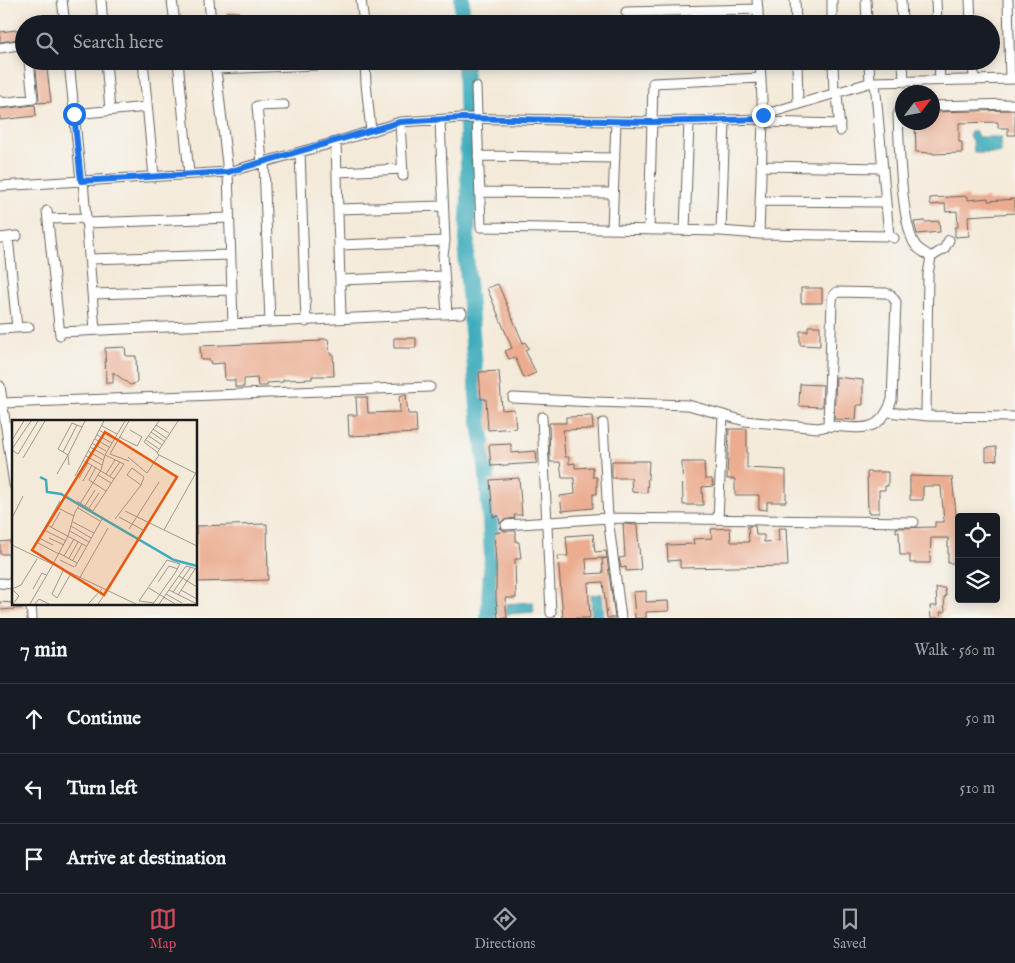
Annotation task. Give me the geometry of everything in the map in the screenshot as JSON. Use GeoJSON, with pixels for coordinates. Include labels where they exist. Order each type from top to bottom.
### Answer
{"type":"FeatureCollection","features":[{"type":"Feature","properties":{"kind":"street"},"geometry":{"type":"LineString","coordinates":[[62,0],[64,15]]}},
{"type":"Feature","properties":{"kind":"street"},"geometry":{"type":"LineString","coordinates":[[102,0],[103,15]]}},
{"type":"Feature","properties":{"kind":"street"},"geometry":{"type":"LineString","coordinates":[[172,0],[174,15]]}},
{"type":"Feature","properties":{"kind":"street"},"geometry":{"type":"LineString","coordinates":[[209,0],[210,15]]}},
{"type":"Feature","properties":{"kind":"street"},"geometry":{"type":"LineString","coordinates":[[361,0],[363,15]]}},
{"type":"Feature","properties":{"kind":"street"},"geometry":{"type":"LineString","coordinates":[[795,0],[796,15]]}},
{"type":"Feature","properties":{"kind":"street"},"geometry":{"type":"LineString","coordinates":[[832,0],[832,15]]}},
{"type":"Feature","properties":{"kind":"street"},"geometry":{"type":"LineString","coordinates":[[866,0],[867,15]]}},
{"type":"Feature","properties":{"kind":"street"},"geometry":{"type":"LineString","coordinates":[[901,0],[902,15]]}},
{"type":"Feature","properties":{"kind":"street"},"geometry":{"type":"LineString","coordinates":[[936,0],[937,15]]}},
{"type":"Feature","properties":{"kind":"street"},"geometry":{"type":"LineString","coordinates":[[970,0],[971,15]]}},
{"type":"Feature","properties":{"kind":"street"},"geometry":{"type":"LineString","coordinates":[[763,119],[798,105],[872,83],[1013,79],[1008,0]]}},
{"type":"Feature","properties":{"kind":"street"},"geometry":{"type":"LineString","coordinates":[[626,12],[758,4]]}},
{"type":"Feature","properties":{"kind":"street"},"geometry":{"type":"LineString","coordinates":[[0,48],[15,46]]}},
{"type":"Feature","properties":{"kind":"street"},"geometry":{"type":"LineString","coordinates":[[0,101],[33,99],[30,70]]}},
{"type":"Feature","properties":{"kind":"street"},"geometry":{"type":"LineString","coordinates":[[69,70],[86,220],[95,330]]}},
{"type":"Feature","properties":{"kind":"street"},"geometry":{"type":"LineString","coordinates":[[107,70],[110,110]]}},
{"type":"Feature","properties":{"kind":"street"},"geometry":{"type":"LineString","coordinates":[[144,70],[154,177]]}},
{"type":"Feature","properties":{"kind":"street"},"geometry":{"type":"LineString","coordinates":[[179,70],[189,174]]}},
{"type":"Feature","properties":{"kind":"street"},"geometry":{"type":"LineString","coordinates":[[216,70],[228,172],[233,323]]}},
{"type":"Feature","properties":{"kind":"street"},"geometry":{"type":"LineString","coordinates":[[365,70],[371,132]]}},
{"type":"Feature","properties":{"kind":"street"},"geometry":{"type":"LineString","coordinates":[[759,234],[763,119],[761,70]]}},
{"type":"Feature","properties":{"kind":"street"},"geometry":{"type":"LineString","coordinates":[[797,70],[798,105]]}},
{"type":"Feature","properties":{"kind":"street"},"geometry":{"type":"LineString","coordinates":[[0,186],[228,172],[371,132],[400,122],[462,118],[652,122],[763,119],[840,127],[834,70]]}},
{"type":"Feature","properties":{"kind":"street"},"geometry":{"type":"LineString","coordinates":[[476,87],[475,118],[481,227],[685,230],[891,237],[870,70]]}},
{"type":"Feature","properties":{"kind":"street"},"geometry":{"type":"LineString","coordinates":[[903,70],[904,82]]}},
{"type":"Feature","properties":{"kind":"street"},"geometry":{"type":"LineString","coordinates":[[939,70],[940,81]]}},
{"type":"Feature","properties":{"kind":"street"},"geometry":{"type":"LineString","coordinates":[[973,70],[974,80]]}},
{"type":"Feature","properties":{"kind":"street"},"geometry":{"type":"LineString","coordinates":[[649,230],[653,83],[761,78]]}},
{"type":"Feature","properties":{"kind":"street"},"geometry":{"type":"LineString","coordinates":[[940,106],[1015,104]]}},
{"type":"Feature","properties":{"kind":"street"},"geometry":{"type":"LineString","coordinates":[[270,322],[263,162],[257,106],[284,105]]}},
{"type":"Feature","properties":{"kind":"street"},"geometry":{"type":"LineString","coordinates":[[74,114],[147,107]]}},
{"type":"Feature","properties":{"kind":"street"},"geometry":{"type":"LineString","coordinates":[[440,120],[445,241],[443,255],[447,314]]}},
{"type":"Feature","properties":{"kind":"street"},"geometry":{"type":"LineString","coordinates":[[721,231],[725,120]]}},
{"type":"Feature","properties":{"kind":"street"},"geometry":{"type":"LineString","coordinates":[[612,229],[616,121]]}},
{"type":"Feature","properties":{"kind":"street"},"geometry":{"type":"LineString","coordinates":[[685,230],[689,121]]}},
{"type":"Feature","properties":{"kind":"street"},"geometry":{"type":"LineString","coordinates":[[336,172],[403,173],[400,122]]}},
{"type":"Feature","properties":{"kind":"street"},"geometry":{"type":"LineString","coordinates":[[899,130],[901,174],[910,230],[915,246],[931,257]]}},
{"type":"Feature","properties":{"kind":"street"},"geometry":{"type":"LineString","coordinates":[[336,142],[341,318]]}},
{"type":"Feature","properties":{"kind":"street"},"geometry":{"type":"LineString","coordinates":[[300,152],[306,321]]}},
{"type":"Feature","properties":{"kind":"street"},"geometry":{"type":"LineString","coordinates":[[478,156],[615,158]]}},
{"type":"Feature","properties":{"kind":"street"},"geometry":{"type":"LineString","coordinates":[[761,166],[883,168]]}},
{"type":"Feature","properties":{"kind":"street"},"geometry":{"type":"LineString","coordinates":[[480,192],[614,193]]}},
{"type":"Feature","properties":{"kind":"street"},"geometry":{"type":"LineString","coordinates":[[760,201],[886,202]]}},
{"type":"Feature","properties":{"kind":"street"},"geometry":{"type":"LineString","coordinates":[[338,209],[443,206]]}},
{"type":"Feature","properties":{"kind":"street"},"geometry":{"type":"LineString","coordinates":[[229,218],[86,220],[48,215],[60,334],[95,330],[462,313]]}},
{"type":"Feature","properties":{"kind":"street"},"geometry":{"type":"LineString","coordinates":[[8,237],[17,328]]}},
{"type":"Feature","properties":{"kind":"street"},"geometry":{"type":"LineString","coordinates":[[931,257],[944,249],[949,240]]}},
{"type":"Feature","properties":{"kind":"street"},"geometry":{"type":"LineString","coordinates":[[339,245],[445,241]]}},
{"type":"Feature","properties":{"kind":"street"},"geometry":{"type":"LineString","coordinates":[[89,259],[230,255]]}},
{"type":"Feature","properties":{"kind":"street"},"geometry":{"type":"LineString","coordinates":[[928,416],[926,404],[928,284],[931,257]]}},
{"type":"Feature","properties":{"kind":"street"},"geometry":{"type":"LineString","coordinates":[[340,280],[444,276]]}},
{"type":"Feature","properties":{"kind":"street"},"geometry":{"type":"LineString","coordinates":[[92,294],[232,290]]}},
{"type":"Feature","properties":{"kind":"street"},"geometry":{"type":"LineString","coordinates":[[513,398],[688,405],[745,421],[818,428],[828,426],[875,426],[888,412],[892,400],[896,302],[891,295],[886,293],[837,292],[833,296],[828,426]]}},
{"type":"Feature","properties":{"kind":"street"},"geometry":{"type":"LineString","coordinates":[[0,329],[29,327]]}},
{"type":"Feature","properties":{"kind":"street"},"geometry":{"type":"LineString","coordinates":[[0,386],[12,472]]}},
{"type":"Feature","properties":{"kind":"street"},"geometry":{"type":"LineString","coordinates":[[2,403],[430,387]]}},
{"type":"Feature","properties":{"kind":"street"},"geometry":{"type":"LineString","coordinates":[[888,412],[928,416],[1015,417]]}},
{"type":"Feature","properties":{"kind":"street"},"geometry":{"type":"LineString","coordinates":[[718,519],[723,415]]}},
{"type":"Feature","properties":{"kind":"street"},"geometry":{"type":"LineString","coordinates":[[542,417],[551,613]]}},
{"type":"Feature","properties":{"kind":"street"},"geometry":{"type":"LineString","coordinates":[[603,422],[608,518],[620,618]]}},
{"type":"Feature","properties":{"kind":"street"},"geometry":{"type":"LineString","coordinates":[[506,526],[608,518],[914,522]]}},
{"type":"Feature","properties":{"kind":"water"},"geometry":{"type":"Polygon","coordinates":[[[971,132],[976,132],[978,137],[1001,137],[1001,153],[974,153],[973,141],[969,137],[971,132]]]}},
{"type":"Feature","properties":{"kind":"water"},"geometry":{"type":"Polygon","coordinates":[[[602,594],[604,618],[592,618],[591,595],[602,594]]]}},
{"type":"Feature","properties":{"kind":"water"},"geometry":{"type":"Polygon","coordinates":[[[533,602],[534,612],[507,614],[506,604],[533,602]]]}},
{"type":"Feature","properties":{"kind":"building"},"geometry":{"type":"Polygon","coordinates":[[[226,12],[239,12],[239,15],[226,15],[226,12]]]}},
{"type":"Feature","properties":{"kind":"building"},"geometry":{"type":"Polygon","coordinates":[[[15,30],[15,40],[0,42],[0,32],[15,30]]]}},
{"type":"Feature","properties":{"kind":"building"},"geometry":{"type":"Polygon","coordinates":[[[36,70],[47,70],[51,102],[37,103],[39,98],[36,70]]]}},
{"type":"Feature","properties":{"kind":"building"},"geometry":{"type":"Polygon","coordinates":[[[35,105],[36,116],[0,120],[0,109],[35,105]]]}},
{"type":"Feature","properties":{"kind":"building"},"geometry":{"type":"Polygon","coordinates":[[[1015,110],[1015,135],[1008,135],[1008,128],[998,128],[998,122],[959,123],[959,142],[962,142],[962,153],[933,154],[916,152],[915,130],[940,130],[940,112],[1015,110]]]}},
{"type":"Feature","properties":{"kind":"building"},"geometry":{"type":"Polygon","coordinates":[[[968,196],[968,200],[988,198],[988,201],[1015,199],[1015,213],[968,216],[969,236],[955,237],[955,227],[958,227],[957,211],[946,212],[945,204],[930,205],[930,198],[968,196]]]}},
{"type":"Feature","properties":{"kind":"building"},"geometry":{"type":"Polygon","coordinates":[[[939,221],[940,232],[917,234],[914,222],[939,221]]]}},
{"type":"Feature","properties":{"kind":"building"},"geometry":{"type":"Polygon","coordinates":[[[498,284],[523,343],[525,342],[529,348],[525,350],[536,373],[524,378],[515,357],[509,359],[505,351],[512,348],[487,288],[498,284]]]}},
{"type":"Feature","properties":{"kind":"building"},"geometry":{"type":"Polygon","coordinates":[[[801,288],[822,288],[822,303],[801,303],[801,288]]]}},
{"type":"Feature","properties":{"kind":"building"},"geometry":{"type":"Polygon","coordinates":[[[808,326],[820,326],[820,346],[800,345],[800,331],[808,331],[808,326]]]}},
{"type":"Feature","properties":{"kind":"building"},"geometry":{"type":"Polygon","coordinates":[[[394,338],[416,338],[416,348],[394,348],[394,338]]]}},
{"type":"Feature","properties":{"kind":"building"},"geometry":{"type":"Polygon","coordinates":[[[320,339],[328,339],[330,354],[333,354],[334,376],[312,376],[312,379],[283,380],[283,382],[267,383],[267,386],[258,386],[257,378],[244,379],[244,387],[235,387],[235,380],[225,380],[224,363],[211,364],[210,360],[201,360],[200,346],[320,341],[320,339]]]}},
{"type":"Feature","properties":{"kind":"building"},"geometry":{"type":"Polygon","coordinates":[[[125,347],[126,356],[136,356],[137,381],[130,385],[113,372],[113,383],[106,383],[105,348],[125,347]]]}},
{"type":"Feature","properties":{"kind":"building"},"geometry":{"type":"Polygon","coordinates":[[[499,371],[502,410],[514,409],[516,428],[488,430],[486,399],[481,399],[479,372],[499,371]]]}},
{"type":"Feature","properties":{"kind":"building"},"geometry":{"type":"Polygon","coordinates":[[[836,377],[863,380],[863,405],[857,405],[856,420],[834,419],[836,377]]]}},
{"type":"Feature","properties":{"kind":"building"},"geometry":{"type":"Polygon","coordinates":[[[800,384],[823,385],[822,407],[799,406],[800,384]]]}},
{"type":"Feature","properties":{"kind":"building"},"geometry":{"type":"Polygon","coordinates":[[[406,395],[408,414],[416,414],[417,433],[349,436],[348,415],[357,415],[356,397],[367,397],[368,413],[400,412],[399,396],[406,395]]]}},
{"type":"Feature","properties":{"kind":"building"},"geometry":{"type":"Polygon","coordinates":[[[592,416],[593,429],[563,430],[565,457],[569,457],[569,464],[575,463],[575,468],[593,467],[593,477],[597,477],[597,494],[593,494],[593,508],[562,511],[560,496],[575,494],[574,478],[562,478],[560,462],[550,462],[549,423],[566,423],[566,417],[592,416]]]}},
{"type":"Feature","properties":{"kind":"building"},"geometry":{"type":"Polygon","coordinates":[[[729,429],[747,429],[747,468],[786,470],[786,502],[767,502],[767,510],[759,509],[759,495],[735,495],[735,479],[727,479],[729,429]]]}},
{"type":"Feature","properties":{"kind":"building"},"geometry":{"type":"Polygon","coordinates":[[[511,444],[511,453],[536,451],[537,463],[491,466],[489,445],[511,444]]]}},
{"type":"Feature","properties":{"kind":"building"},"geometry":{"type":"Polygon","coordinates":[[[996,447],[997,460],[986,461],[986,448],[996,447]]]}},
{"type":"Feature","properties":{"kind":"building"},"geometry":{"type":"Polygon","coordinates":[[[612,461],[649,461],[647,493],[632,492],[631,478],[612,478],[612,461]]]}},
{"type":"Feature","properties":{"kind":"building"},"geometry":{"type":"Polygon","coordinates":[[[682,462],[704,462],[705,479],[712,479],[713,486],[702,487],[703,505],[683,505],[682,462]]]}},
{"type":"Feature","properties":{"kind":"building"},"geometry":{"type":"Polygon","coordinates":[[[867,472],[888,472],[888,486],[885,486],[885,490],[879,490],[879,513],[868,513],[867,472]]]}},
{"type":"Feature","properties":{"kind":"building"},"geometry":{"type":"Polygon","coordinates":[[[910,476],[952,477],[956,513],[955,563],[948,563],[948,538],[931,538],[930,563],[910,563],[910,555],[900,555],[899,532],[896,532],[896,528],[935,527],[935,522],[944,522],[941,486],[923,486],[923,500],[910,500],[910,476]]]}},
{"type":"Feature","properties":{"kind":"building"},"geometry":{"type":"Polygon","coordinates":[[[519,478],[522,515],[514,515],[515,518],[503,520],[500,524],[499,516],[493,517],[490,480],[519,478]]]}},
{"type":"Feature","properties":{"kind":"building"},"geometry":{"type":"Polygon","coordinates":[[[267,524],[268,580],[198,582],[198,526],[267,524]]]}},
{"type":"Feature","properties":{"kind":"building"},"geometry":{"type":"Polygon","coordinates":[[[623,524],[637,525],[641,570],[626,571],[626,567],[621,568],[619,558],[625,557],[623,524]]]}},
{"type":"Feature","properties":{"kind":"building"},"geometry":{"type":"Polygon","coordinates":[[[748,526],[755,526],[756,535],[764,535],[764,542],[779,541],[778,528],[786,528],[788,566],[680,568],[680,560],[668,561],[667,545],[694,544],[693,539],[712,538],[711,529],[730,528],[731,542],[749,542],[748,526]]]}},
{"type":"Feature","properties":{"kind":"building"},"geometry":{"type":"Polygon","coordinates":[[[500,527],[504,531],[516,531],[516,542],[519,542],[521,559],[515,559],[516,598],[505,598],[507,618],[498,618],[496,600],[494,533],[501,532],[500,527]]]}},
{"type":"Feature","properties":{"kind":"building"},"geometry":{"type":"Polygon","coordinates":[[[593,534],[595,552],[606,551],[607,558],[615,618],[607,618],[603,582],[588,583],[590,618],[563,618],[558,556],[568,556],[566,536],[593,534]],[[607,558],[586,559],[587,574],[603,573],[602,559],[607,558]]]}},
{"type":"Feature","properties":{"kind":"building"},"geometry":{"type":"Polygon","coordinates":[[[10,541],[11,554],[0,554],[0,542],[10,541]]]}},
{"type":"Feature","properties":{"kind":"building"},"geometry":{"type":"Polygon","coordinates":[[[936,588],[945,588],[945,612],[940,612],[941,618],[931,618],[930,606],[937,606],[936,588]]]}},
{"type":"Feature","properties":{"kind":"building"},"geometry":{"type":"Polygon","coordinates":[[[646,591],[646,602],[668,601],[669,611],[646,612],[646,618],[635,618],[633,592],[646,591]]]}},
{"type":"Feature","properties":{"kind":"building"},"geometry":{"type":"Polygon","coordinates":[[[0,602],[12,603],[12,606],[25,606],[25,608],[0,610],[0,602]]]}},
{"type":"Feature","properties":{"kind":"waterway"},"geometry":{"type":"LineString","coordinates":[[462,0],[462,15]]}},
{"type":"Feature","properties":{"kind":"waterway"},"geometry":{"type":"LineString","coordinates":[[465,70],[469,200],[466,256],[478,407],[487,476],[492,555],[488,618]]}},
{"type":"Feature","properties":{"kind":"route"},"geometry":{"type":"LineString","coordinates":[[74,114],[81,181],[228,172],[400,122],[462,118],[652,122],[763,119],[763,115]]}}]}
